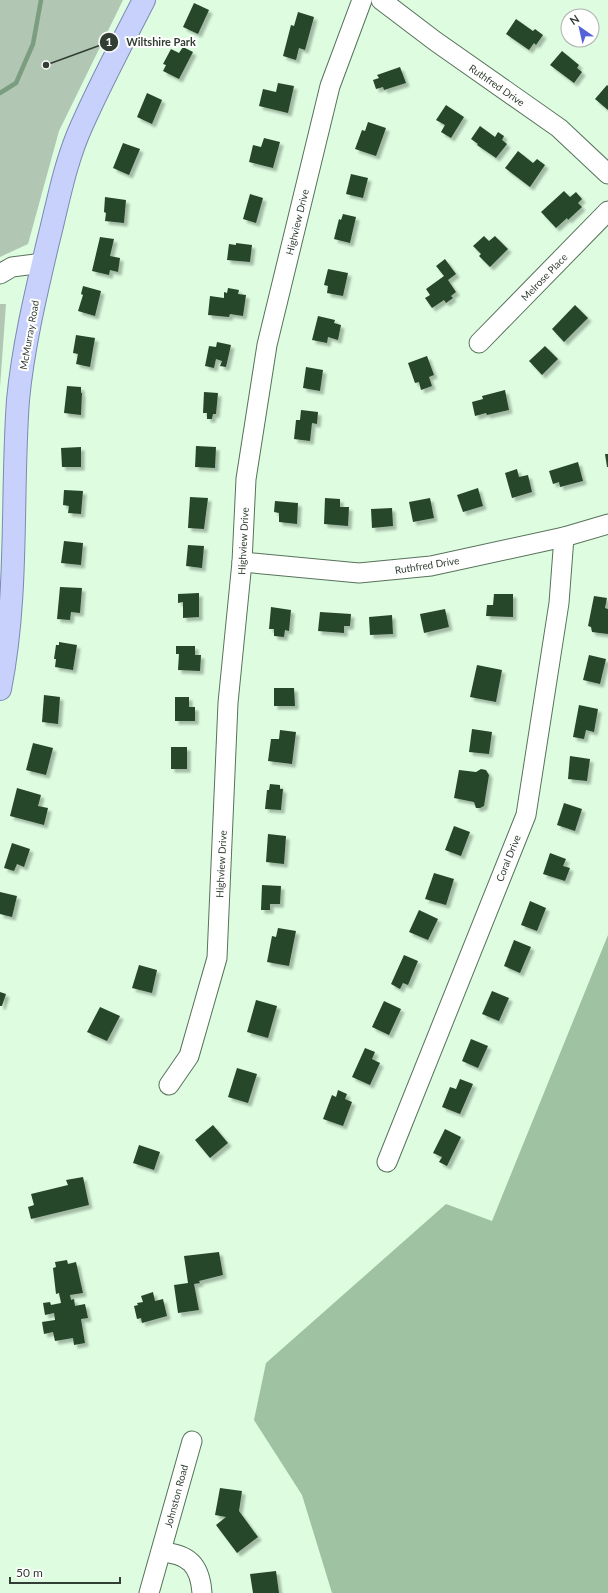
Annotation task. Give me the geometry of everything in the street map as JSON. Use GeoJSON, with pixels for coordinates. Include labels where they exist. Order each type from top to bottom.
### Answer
{"type":"FeatureCollection","features":[{"type":"Feature","properties":{"kind":"main road","name":"McMurray Road"},"geometry":{"type":"LineString","coordinates":[[0,689],[10,623],[19,398],[43,263],[68,162],[81,126],[144,0]]}},
{"type":"Feature","properties":{"kind":"street","name":"Highview Drive"},"geometry":{"type":"LineString","coordinates":[[169,1085],[189,1056],[216,958],[228,703],[242,562],[246,479],[267,345],[330,86],[362,0]]}},
{"type":"Feature","properties":{"kind":"street","name":"Ruthfred Drive"},"geometry":{"type":"LineString","coordinates":[[381,0],[435,41],[559,128],[608,174]]}},
{"type":"Feature","properties":{"kind":"street","name":"Melrose Place"},"geometry":{"type":"LineString","coordinates":[[479,343],[608,211]]}},
{"type":"Feature","properties":{"kind":"street"},"geometry":{"type":"LineString","coordinates":[[0,274],[12,267],[43,263]]}},
{"type":"Feature","properties":{"kind":"street","name":"Ruthfred Drive"},"geometry":{"type":"LineString","coordinates":[[242,562],[359,574],[431,566],[564,537],[608,524]]}},
{"type":"Feature","properties":{"kind":"street","name":"Coral Drive"},"geometry":{"type":"LineString","coordinates":[[387,1162],[526,814],[559,603],[564,537]]}},
{"type":"Feature","properties":{"kind":"street","name":"Johnston Road"},"geometry":{"type":"LineString","coordinates":[[149,1593],[192,1441]]}},
{"type":"Feature","properties":{"kind":"street"},"geometry":{"type":"LineString","coordinates":[[161,1552],[174,1553],[186,1558],[196,1568],[201,1580],[202,1593]]}},
{"type":"Feature","properties":{"kind":"green space"},"geometry":{"type":"Polygon","coordinates":[[[0,0],[123,0],[59,131],[28,244],[0,257],[0,0]]]}},
{"type":"Feature","properties":{"kind":"green space"},"geometry":{"type":"Polygon","coordinates":[[[0,304],[6,304],[0,387],[0,304]]]}},
{"type":"Feature","properties":{"kind":"green space"},"geometry":{"type":"Polygon","coordinates":[[[608,935],[608,1593],[332,1593],[302,1495],[254,1420],[266,1363],[446,1204],[492,1221],[608,935]]]}},
{"type":"Feature","properties":{"kind":"building"},"geometry":{"type":"Polygon","coordinates":[[[194,3],[209,10],[198,34],[183,27],[194,3]]]}},
{"type":"Feature","properties":{"kind":"building"},"geometry":{"type":"Polygon","coordinates":[[[298,12],[314,17],[305,50],[299,48],[296,60],[283,56],[291,25],[294,26],[298,12]]]}},
{"type":"Feature","properties":{"kind":"building"},"geometry":{"type":"Polygon","coordinates":[[[516,19],[533,31],[535,29],[543,35],[536,45],[534,43],[529,50],[506,34],[516,19]]]}},
{"type":"Feature","properties":{"kind":"building"},"geometry":{"type":"Polygon","coordinates":[[[183,47],[193,52],[179,79],[163,71],[166,65],[163,64],[171,49],[179,53],[183,47]]]}},
{"type":"Feature","properties":{"kind":"building"},"geometry":{"type":"Polygon","coordinates":[[[562,51],[579,65],[577,68],[582,72],[574,83],[550,65],[562,51]]]}},
{"type":"Feature","properties":{"kind":"building"},"geometry":{"type":"Polygon","coordinates":[[[400,67],[406,83],[384,90],[383,87],[376,89],[373,80],[379,78],[377,75],[400,67]]]}},
{"type":"Feature","properties":{"kind":"building"},"geometry":{"type":"Polygon","coordinates":[[[278,83],[294,86],[288,113],[259,106],[263,89],[276,92],[278,83]]]}},
{"type":"Feature","properties":{"kind":"building"},"geometry":{"type":"Polygon","coordinates":[[[607,85],[608,86],[608,110],[595,99],[607,85]]]}},
{"type":"Feature","properties":{"kind":"building"},"geometry":{"type":"Polygon","coordinates":[[[147,93],[162,100],[152,124],[137,117],[147,93]]]}},
{"type":"Feature","properties":{"kind":"building"},"geometry":{"type":"Polygon","coordinates":[[[446,105],[464,117],[451,138],[441,132],[445,125],[436,120],[446,105]]]}},
{"type":"Feature","properties":{"kind":"building"},"geometry":{"type":"Polygon","coordinates":[[[368,122],[386,128],[376,156],[355,149],[362,130],[365,131],[368,122]]]}},
{"type":"Feature","properties":{"kind":"building"},"geometry":{"type":"Polygon","coordinates":[[[480,126],[495,137],[498,132],[504,136],[502,140],[507,144],[496,158],[471,139],[480,126]]]}},
{"type":"Feature","properties":{"kind":"building"},"geometry":{"type":"Polygon","coordinates":[[[264,138],[280,142],[273,168],[249,162],[253,145],[261,147],[264,138]]]}},
{"type":"Feature","properties":{"kind":"building"},"geometry":{"type":"Polygon","coordinates":[[[123,143],[140,149],[129,175],[113,168],[123,143]]]}},
{"type":"Feature","properties":{"kind":"building"},"geometry":{"type":"Polygon","coordinates":[[[518,151],[533,163],[537,159],[545,165],[530,187],[505,168],[518,151]]]}},
{"type":"Feature","properties":{"kind":"building"},"geometry":{"type":"Polygon","coordinates":[[[351,174],[368,178],[363,198],[346,194],[351,174]]]}},
{"type":"Feature","properties":{"kind":"building"},"geometry":{"type":"Polygon","coordinates":[[[564,191],[570,197],[576,192],[582,199],[578,203],[582,207],[568,220],[567,218],[556,228],[541,212],[564,191]]]}},
{"type":"Feature","properties":{"kind":"building"},"geometry":{"type":"Polygon","coordinates":[[[250,194],[263,198],[256,223],[243,219],[250,194]]]}},
{"type":"Feature","properties":{"kind":"building"},"geometry":{"type":"Polygon","coordinates":[[[105,197],[126,200],[124,223],[105,221],[105,197]]]}},
{"type":"Feature","properties":{"kind":"building"},"geometry":{"type":"Polygon","coordinates":[[[343,214],[356,217],[350,243],[334,239],[339,219],[341,220],[343,214]]]}},
{"type":"Feature","properties":{"kind":"building"},"geometry":{"type":"Polygon","coordinates":[[[484,236],[489,241],[495,236],[508,249],[490,267],[479,256],[481,254],[473,246],[484,236]]]}},
{"type":"Feature","properties":{"kind":"building"},"geometry":{"type":"Polygon","coordinates":[[[100,237],[114,239],[110,256],[120,258],[118,272],[110,270],[109,275],[92,271],[100,237]]]}},
{"type":"Feature","properties":{"kind":"building"},"geometry":{"type":"Polygon","coordinates":[[[236,243],[252,245],[250,262],[227,260],[229,244],[236,245],[236,243]]]}},
{"type":"Feature","properties":{"kind":"building"},"geometry":{"type":"Polygon","coordinates":[[[445,259],[456,274],[448,280],[456,292],[451,296],[453,298],[446,303],[444,300],[432,308],[425,298],[430,295],[426,289],[444,276],[436,266],[445,259]]]}},
{"type":"Feature","properties":{"kind":"building"},"geometry":{"type":"Polygon","coordinates":[[[328,269],[348,273],[343,296],[327,293],[328,286],[324,285],[328,269]]]}},
{"type":"Feature","properties":{"kind":"building"},"geometry":{"type":"Polygon","coordinates":[[[83,286],[101,291],[95,316],[78,311],[83,295],[81,294],[83,286]]]}},
{"type":"Feature","properties":{"kind":"building"},"geometry":{"type":"Polygon","coordinates":[[[228,288],[239,290],[238,294],[246,295],[243,316],[230,314],[229,317],[208,315],[210,296],[224,298],[224,292],[227,293],[228,288]]]}},
{"type":"Feature","properties":{"kind":"building"},"geometry":{"type":"Polygon","coordinates":[[[575,305],[588,318],[564,342],[552,329],[575,305]]]}},
{"type":"Feature","properties":{"kind":"building"},"geometry":{"type":"Polygon","coordinates":[[[318,316],[335,320],[334,323],[341,325],[338,340],[328,337],[327,343],[312,340],[318,316]]]}},
{"type":"Feature","properties":{"kind":"building"},"geometry":{"type":"Polygon","coordinates":[[[76,335],[95,338],[90,367],[76,364],[78,354],[73,353],[76,335]]]}},
{"type":"Feature","properties":{"kind":"building"},"geometry":{"type":"Polygon","coordinates":[[[217,342],[231,345],[226,367],[220,366],[222,361],[216,359],[214,368],[205,366],[209,346],[216,347],[217,342]]]}},
{"type":"Feature","properties":{"kind":"building"},"geometry":{"type":"Polygon","coordinates":[[[545,346],[558,359],[542,375],[529,361],[545,346]]]}},
{"type":"Feature","properties":{"kind":"building"},"geometry":{"type":"Polygon","coordinates":[[[427,356],[434,375],[429,377],[432,386],[421,390],[419,382],[415,383],[408,363],[427,356]]]}},
{"type":"Feature","properties":{"kind":"building"},"geometry":{"type":"Polygon","coordinates":[[[306,367],[323,370],[320,391],[303,388],[306,367]]]}},
{"type":"Feature","properties":{"kind":"building"},"geometry":{"type":"Polygon","coordinates":[[[67,386],[81,387],[81,415],[64,413],[67,386]]]}},
{"type":"Feature","properties":{"kind":"building"},"geometry":{"type":"Polygon","coordinates":[[[505,390],[509,410],[475,416],[472,402],[483,399],[482,396],[505,390]]]}},
{"type":"Feature","properties":{"kind":"building"},"geometry":{"type":"Polygon","coordinates":[[[204,392],[218,393],[216,414],[213,414],[212,419],[207,419],[207,413],[203,413],[204,392]]]}},
{"type":"Feature","properties":{"kind":"building"},"geometry":{"type":"Polygon","coordinates":[[[301,410],[318,412],[317,424],[312,423],[310,441],[294,439],[296,420],[300,420],[301,410]]]}},
{"type":"Feature","properties":{"kind":"building"},"geometry":{"type":"Polygon","coordinates":[[[196,446],[216,447],[215,468],[195,467],[196,446]]]}},
{"type":"Feature","properties":{"kind":"building"},"geometry":{"type":"Polygon","coordinates":[[[81,447],[81,467],[62,467],[61,448],[81,447]]]}},
{"type":"Feature","properties":{"kind":"building"},"geometry":{"type":"Polygon","coordinates":[[[605,454],[608,454],[608,467],[607,467],[605,454]]]}},
{"type":"Feature","properties":{"kind":"building"},"geometry":{"type":"Polygon","coordinates":[[[578,462],[583,481],[560,487],[559,482],[553,484],[549,471],[578,462]]]}},
{"type":"Feature","properties":{"kind":"building"},"geometry":{"type":"Polygon","coordinates":[[[517,469],[519,477],[528,475],[532,492],[512,498],[505,473],[517,469]]]}},
{"type":"Feature","properties":{"kind":"building"},"geometry":{"type":"Polygon","coordinates":[[[478,488],[483,506],[463,512],[457,495],[478,488]]]}},
{"type":"Feature","properties":{"kind":"building"},"geometry":{"type":"Polygon","coordinates":[[[64,490],[83,491],[81,514],[68,513],[69,506],[63,505],[64,490]]]}},
{"type":"Feature","properties":{"kind":"building"},"geometry":{"type":"Polygon","coordinates":[[[190,497],[208,498],[204,529],[188,528],[190,497]]]}},
{"type":"Feature","properties":{"kind":"building"},"geometry":{"type":"Polygon","coordinates":[[[325,498],[340,499],[340,507],[349,507],[348,526],[324,524],[325,498]]]}},
{"type":"Feature","properties":{"kind":"building"},"geometry":{"type":"Polygon","coordinates":[[[430,498],[434,518],[413,522],[409,502],[430,498]]]}},
{"type":"Feature","properties":{"kind":"building"},"geometry":{"type":"Polygon","coordinates":[[[275,501],[298,503],[297,524],[279,522],[279,513],[274,512],[275,501]]]}},
{"type":"Feature","properties":{"kind":"building"},"geometry":{"type":"Polygon","coordinates":[[[392,508],[393,526],[372,528],[371,509],[392,508]]]}},
{"type":"Feature","properties":{"kind":"building"},"geometry":{"type":"Polygon","coordinates":[[[64,541],[83,543],[81,565],[61,563],[64,541]]]}},
{"type":"Feature","properties":{"kind":"building"},"geometry":{"type":"Polygon","coordinates":[[[188,545],[204,546],[202,568],[186,566],[188,545]]]}},
{"type":"Feature","properties":{"kind":"building"},"geometry":{"type":"Polygon","coordinates":[[[60,587],[82,588],[80,613],[71,612],[70,620],[57,619],[60,587]]]}},
{"type":"Feature","properties":{"kind":"building"},"geometry":{"type":"Polygon","coordinates":[[[199,593],[199,617],[183,618],[183,602],[178,603],[178,594],[199,593]]]}},
{"type":"Feature","properties":{"kind":"building"},"geometry":{"type":"Polygon","coordinates":[[[494,594],[513,594],[513,617],[486,616],[487,605],[493,605],[494,594]]]}},
{"type":"Feature","properties":{"kind":"building"},"geometry":{"type":"Polygon","coordinates":[[[594,596],[607,598],[605,608],[608,609],[608,634],[592,632],[591,627],[588,626],[594,596]]]}},
{"type":"Feature","properties":{"kind":"building"},"geometry":{"type":"Polygon","coordinates":[[[271,607],[291,610],[289,631],[285,630],[284,637],[274,636],[274,629],[269,629],[271,607]]]}},
{"type":"Feature","properties":{"kind":"building"},"geometry":{"type":"Polygon","coordinates":[[[445,609],[449,627],[424,633],[420,614],[445,609]]]}},
{"type":"Feature","properties":{"kind":"building"},"geometry":{"type":"Polygon","coordinates":[[[320,612],[351,614],[350,626],[344,626],[344,633],[318,631],[320,612]]]}},
{"type":"Feature","properties":{"kind":"building"},"geometry":{"type":"Polygon","coordinates":[[[392,615],[393,634],[370,635],[369,617],[392,615]]]}},
{"type":"Feature","properties":{"kind":"building"},"geometry":{"type":"Polygon","coordinates":[[[59,642],[77,645],[73,670],[55,667],[56,659],[54,659],[56,645],[59,645],[59,642]]]}},
{"type":"Feature","properties":{"kind":"building"},"geometry":{"type":"Polygon","coordinates":[[[176,646],[195,646],[195,655],[201,655],[200,671],[178,670],[179,654],[176,654],[176,646]]]}},
{"type":"Feature","properties":{"kind":"building"},"geometry":{"type":"Polygon","coordinates":[[[589,655],[606,659],[600,684],[583,680],[589,655]]]}},
{"type":"Feature","properties":{"kind":"building"},"geometry":{"type":"Polygon","coordinates":[[[477,665],[502,670],[496,702],[470,697],[477,665]]]}},
{"type":"Feature","properties":{"kind":"building"},"geometry":{"type":"Polygon","coordinates":[[[274,688],[294,688],[295,706],[274,706],[274,688]]]}},
{"type":"Feature","properties":{"kind":"building"},"geometry":{"type":"Polygon","coordinates":[[[44,695],[60,697],[58,724],[42,722],[44,695]]]}},
{"type":"Feature","properties":{"kind":"building"},"geometry":{"type":"Polygon","coordinates":[[[175,697],[189,697],[189,707],[195,707],[195,721],[175,721],[175,697]]]}},
{"type":"Feature","properties":{"kind":"building"},"geometry":{"type":"Polygon","coordinates":[[[579,705],[598,709],[594,732],[586,730],[584,739],[573,737],[579,705]]]}},
{"type":"Feature","properties":{"kind":"building"},"geometry":{"type":"Polygon","coordinates":[[[472,729],[492,732],[489,754],[469,752],[472,729]]]}},
{"type":"Feature","properties":{"kind":"building"},"geometry":{"type":"Polygon","coordinates":[[[280,730],[296,732],[292,764],[268,761],[271,739],[279,739],[280,730]]]}},
{"type":"Feature","properties":{"kind":"building"},"geometry":{"type":"Polygon","coordinates":[[[33,743],[53,748],[46,775],[26,770],[33,743]]]}},
{"type":"Feature","properties":{"kind":"building"},"geometry":{"type":"Polygon","coordinates":[[[171,747],[187,747],[187,769],[171,769],[171,747]]]}},
{"type":"Feature","properties":{"kind":"building"},"geometry":{"type":"Polygon","coordinates":[[[570,756],[590,759],[587,781],[568,779],[570,756]]]}},
{"type":"Feature","properties":{"kind":"building"},"geometry":{"type":"Polygon","coordinates":[[[481,769],[486,770],[489,775],[484,806],[476,808],[474,802],[454,798],[459,770],[476,772],[481,769]]]}},
{"type":"Feature","properties":{"kind":"building"},"geometry":{"type":"Polygon","coordinates":[[[270,784],[280,785],[280,789],[283,789],[281,810],[265,809],[267,790],[269,790],[270,784]]]}},
{"type":"Feature","properties":{"kind":"building"},"geometry":{"type":"Polygon","coordinates":[[[17,788],[41,795],[38,806],[48,808],[44,825],[10,816],[17,788]]]}},
{"type":"Feature","properties":{"kind":"building"},"geometry":{"type":"Polygon","coordinates":[[[564,803],[582,809],[575,831],[557,825],[564,803]]]}},
{"type":"Feature","properties":{"kind":"building"},"geometry":{"type":"Polygon","coordinates":[[[454,826],[470,832],[461,856],[445,850],[454,826]]]}},
{"type":"Feature","properties":{"kind":"building"},"geometry":{"type":"Polygon","coordinates":[[[268,834],[286,836],[284,864],[266,862],[268,834]]]}},
{"type":"Feature","properties":{"kind":"building"},"geometry":{"type":"Polygon","coordinates":[[[12,843],[30,849],[24,867],[17,864],[14,871],[4,868],[12,843]]]}},
{"type":"Feature","properties":{"kind":"building"},"geometry":{"type":"Polygon","coordinates":[[[550,853],[566,859],[563,866],[570,868],[565,881],[543,874],[550,853]]]}},
{"type":"Feature","properties":{"kind":"building"},"geometry":{"type":"Polygon","coordinates":[[[434,873],[454,879],[446,905],[425,899],[434,873]]]}},
{"type":"Feature","properties":{"kind":"building"},"geometry":{"type":"Polygon","coordinates":[[[262,885],[281,886],[280,904],[270,904],[270,910],[261,910],[262,885]]]}},
{"type":"Feature","properties":{"kind":"building"},"geometry":{"type":"Polygon","coordinates":[[[0,892],[17,896],[12,917],[0,914],[0,892]]]}},
{"type":"Feature","properties":{"kind":"building"},"geometry":{"type":"Polygon","coordinates":[[[530,901],[546,908],[537,931],[521,925],[530,901]]]}},
{"type":"Feature","properties":{"kind":"building"},"geometry":{"type":"Polygon","coordinates":[[[419,910],[438,919],[428,940],[409,932],[419,910]]]}},
{"type":"Feature","properties":{"kind":"building"},"geometry":{"type":"Polygon","coordinates":[[[278,928],[296,931],[289,966],[267,962],[272,936],[276,937],[278,928]]]}},
{"type":"Feature","properties":{"kind":"building"},"geometry":{"type":"Polygon","coordinates":[[[514,940],[531,947],[520,973],[504,966],[514,940]]]}},
{"type":"Feature","properties":{"kind":"building"},"geometry":{"type":"Polygon","coordinates":[[[404,955],[418,961],[408,985],[403,983],[400,989],[391,984],[404,955]]]}},
{"type":"Feature","properties":{"kind":"building"},"geometry":{"type":"Polygon","coordinates":[[[139,965],[157,970],[152,993],[132,988],[139,965]]]}},
{"type":"Feature","properties":{"kind":"building"},"geometry":{"type":"Polygon","coordinates":[[[492,991],[509,998],[499,1021],[482,1014],[492,991]]]}},
{"type":"Feature","properties":{"kind":"building"},"geometry":{"type":"Polygon","coordinates":[[[0,992],[6,994],[2,1006],[0,1006],[0,992]]]}},
{"type":"Feature","properties":{"kind":"building"},"geometry":{"type":"Polygon","coordinates":[[[256,1000],[277,1006],[268,1038],[247,1032],[256,1000]]]}},
{"type":"Feature","properties":{"kind":"building"},"geometry":{"type":"Polygon","coordinates":[[[384,1001],[401,1009],[389,1035],[372,1027],[384,1001]]]}},
{"type":"Feature","properties":{"kind":"building"},"geometry":{"type":"Polygon","coordinates":[[[100,1007],[120,1016],[107,1041],[87,1032],[100,1007]]]}},
{"type":"Feature","properties":{"kind":"building"},"geometry":{"type":"Polygon","coordinates":[[[471,1039],[488,1046],[478,1068],[462,1061],[471,1039]]]}},
{"type":"Feature","properties":{"kind":"building"},"geometry":{"type":"Polygon","coordinates":[[[365,1048],[375,1052],[372,1059],[380,1063],[370,1085],[352,1077],[365,1048]]]}},
{"type":"Feature","properties":{"kind":"building"},"geometry":{"type":"Polygon","coordinates":[[[237,1068],[257,1074],[248,1103],[228,1097],[237,1068]]]}},
{"type":"Feature","properties":{"kind":"building"},"geometry":{"type":"Polygon","coordinates":[[[460,1079],[473,1084],[460,1114],[442,1107],[450,1087],[456,1089],[460,1079]]]}},
{"type":"Feature","properties":{"kind":"building"},"geometry":{"type":"Polygon","coordinates":[[[338,1090],[347,1094],[345,1099],[352,1102],[343,1126],[323,1119],[332,1095],[336,1097],[338,1090]]]}},
{"type":"Feature","properties":{"kind":"building"},"geometry":{"type":"Polygon","coordinates":[[[213,1125],[228,1143],[210,1158],[195,1140],[213,1125]]]}},
{"type":"Feature","properties":{"kind":"building"},"geometry":{"type":"Polygon","coordinates":[[[445,1129],[461,1137],[447,1166],[439,1162],[442,1157],[433,1153],[445,1129]]]}},
{"type":"Feature","properties":{"kind":"building"},"geometry":{"type":"Polygon","coordinates":[[[139,1145],[160,1152],[154,1170],[133,1163],[139,1145]]]}},
{"type":"Feature","properties":{"kind":"building"},"geometry":{"type":"Polygon","coordinates":[[[83,1177],[89,1205],[31,1219],[28,1207],[34,1205],[31,1194],[68,1185],[66,1180],[83,1177]]]}},
{"type":"Feature","properties":{"kind":"building"},"geometry":{"type":"Polygon","coordinates":[[[219,1252],[223,1275],[199,1281],[200,1283],[194,1284],[199,1310],[178,1313],[174,1285],[188,1283],[184,1256],[219,1252]]]}},
{"type":"Feature","properties":{"kind":"building"},"geometry":{"type":"Polygon","coordinates":[[[67,1260],[68,1264],[76,1262],[83,1293],[70,1295],[71,1300],[74,1299],[75,1306],[85,1304],[88,1318],[81,1319],[85,1343],[74,1345],[73,1338],[55,1341],[53,1332],[44,1334],[42,1322],[55,1320],[54,1313],[45,1315],[43,1303],[50,1302],[51,1305],[61,1303],[59,1293],[56,1294],[53,1268],[56,1267],[55,1262],[67,1260]]]}},
{"type":"Feature","properties":{"kind":"building"},"geometry":{"type":"Polygon","coordinates":[[[153,1292],[155,1301],[163,1299],[167,1316],[142,1323],[141,1318],[137,1319],[134,1306],[138,1305],[137,1303],[143,1302],[141,1296],[153,1292]]]}},
{"type":"Feature","properties":{"kind":"building"},"geometry":{"type":"Polygon","coordinates":[[[220,1488],[242,1491],[239,1511],[258,1537],[237,1553],[216,1525],[226,1517],[215,1515],[220,1488]]]}},
{"type":"Feature","properties":{"kind":"building"},"geometry":{"type":"Polygon","coordinates":[[[276,1571],[279,1593],[253,1593],[250,1574],[276,1571]]]}},
{"type":"Feature","properties":{"kind":"waterway"},"geometry":{"type":"LineString","coordinates":[[0,93],[16,83],[33,44],[41,0]]}},
{"type":"Feature","properties":{"kind":"place","name":"Wiltshire Park"},"geometry":{"type":"Point","coordinates":[46,65]}}]}
